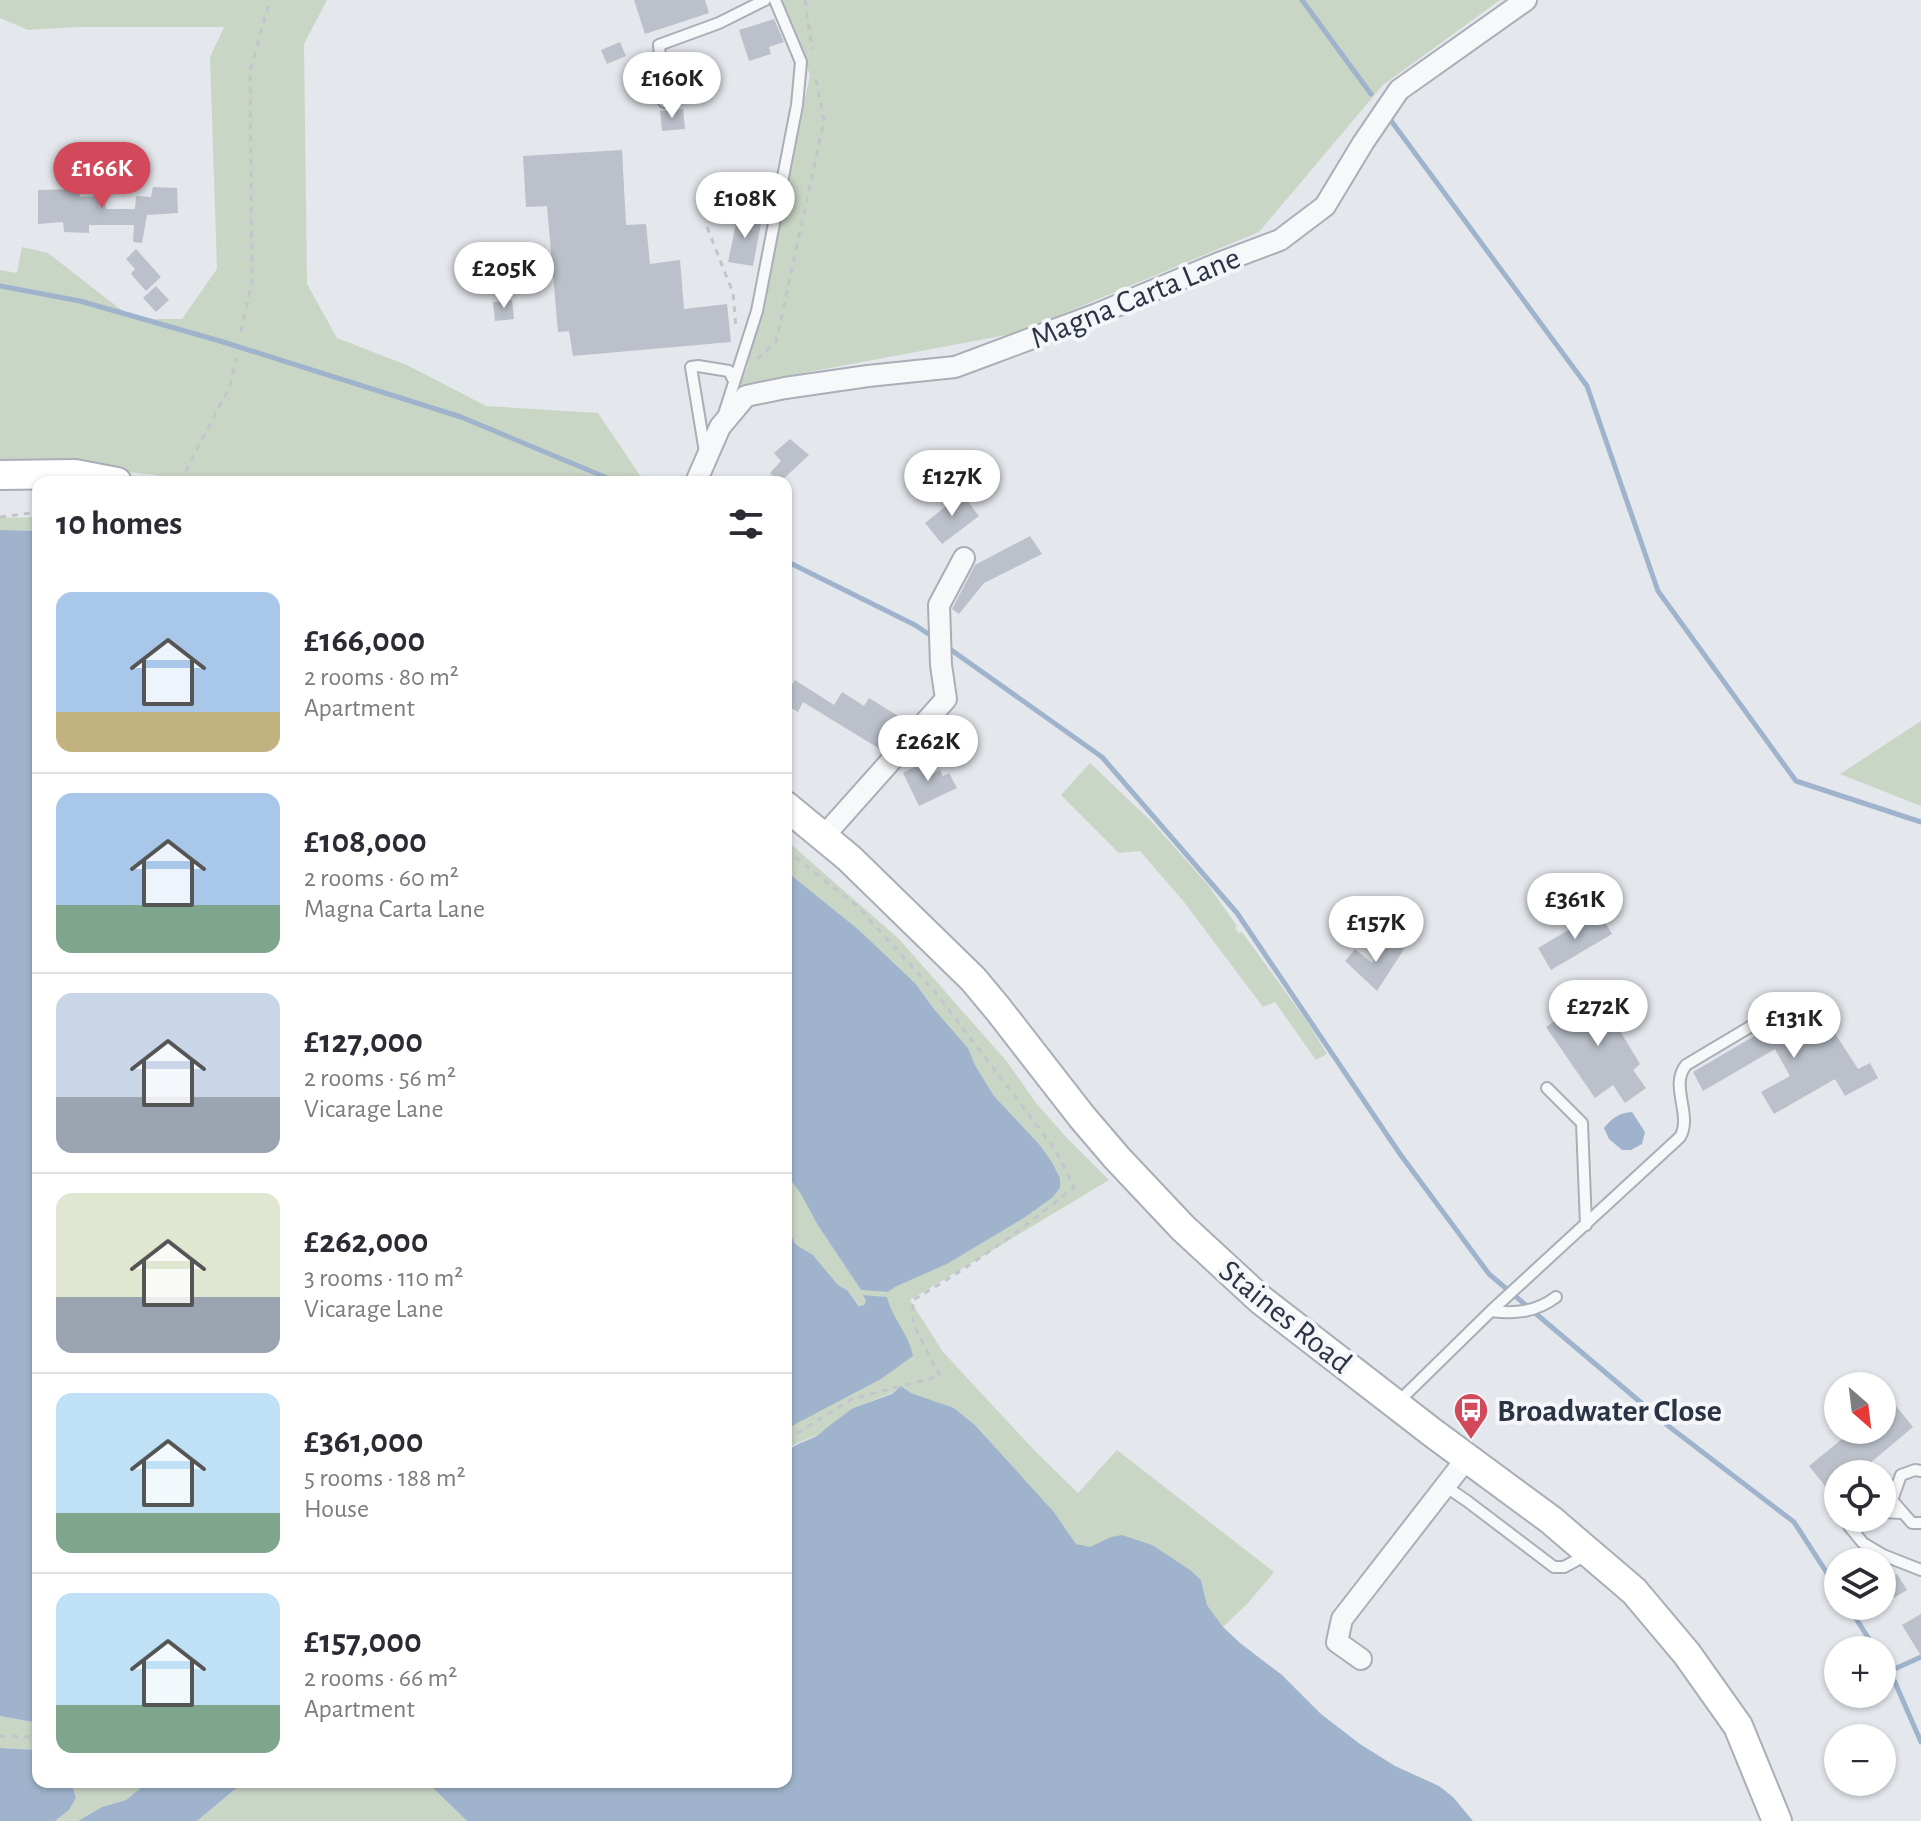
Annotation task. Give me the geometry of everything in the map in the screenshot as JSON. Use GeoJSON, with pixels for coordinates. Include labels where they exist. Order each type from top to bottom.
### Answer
{"type":"FeatureCollection","features":[{"type":"Feature","properties":{"kind":"main road"},"geometry":{"type":"LineString","coordinates":[[0,475],[86,476]]}},
{"type":"Feature","properties":{"kind":"main road","name":"Staines Road"},"geometry":{"type":"LineString","coordinates":[[792,811],[849,858],[973,979],[1082,1117],[1183,1228],[1261,1300],[1551,1520],[1634,1591],[1687,1654],[1738,1726],[1777,1821]]}},
{"type":"Feature","properties":{"kind":"street","name":"Magna Carta Lane"},"geometry":{"type":"LineString","coordinates":[[699,476],[720,427],[746,396],[868,376],[955,367],[1280,240],[1325,206],[1399,90],[1526,0]]}},
{"type":"Feature","properties":{"kind":"street"},"geometry":{"type":"LineString","coordinates":[[823,837],[946,699],[941,665],[939,605],[964,558]]}},
{"type":"Feature","properties":{"kind":"street"},"geometry":{"type":"LineString","coordinates":[[1361,1659],[1337,1642],[1342,1619],[1467,1458]]}},
{"type":"Feature","properties":{"kind":"lane"},"geometry":{"type":"LineString","coordinates":[[664,102],[659,45],[719,23],[765,0]]}},
{"type":"Feature","properties":{"kind":"lane"},"geometry":{"type":"LineString","coordinates":[[720,427],[757,311],[797,105],[801,62],[775,0]]}},
{"type":"Feature","properties":{"kind":"lane"},"geometry":{"type":"LineString","coordinates":[[707,458],[691,367],[729,371],[734,381]]}},
{"type":"Feature","properties":{"kind":"lane"},"geometry":{"type":"LineString","coordinates":[[1396,1404],[1683,1133],[1685,1125],[1680,1081],[1681,1071],[1686,1065],[1795,1000]]}},
{"type":"Feature","properties":{"kind":"lane"},"geometry":{"type":"LineString","coordinates":[[1547,1088],[1582,1123],[1586,1225]]}},
{"type":"Feature","properties":{"kind":"lane"},"geometry":{"type":"LineString","coordinates":[[1491,1311],[1518,1313],[1538,1309],[1556,1297]]}},
{"type":"Feature","properties":{"kind":"lane"},"geometry":{"type":"LineString","coordinates":[[1921,1471],[1901,1475],[1892,1500],[1912,1523],[1921,1523]]}},
{"type":"Feature","properties":{"kind":"lane"},"geometry":{"type":"LineString","coordinates":[[1445,1486],[1554,1567],[1564,1567],[1590,1553]]}},
{"type":"Feature","properties":{"kind":"lane"},"geometry":{"type":"LineString","coordinates":[[1896,1513],[1902,1513]]}},
{"type":"Feature","properties":{"kind":"lane"},"geometry":{"type":"LineString","coordinates":[[1854,1532],[1863,1543],[1883,1555],[1921,1570]]}},
{"type":"Feature","properties":{"kind":"path"},"geometry":{"type":"LineString","coordinates":[[241,332],[252,281],[250,71],[270,0]]}},
{"type":"Feature","properties":{"kind":"path"},"geometry":{"type":"LineString","coordinates":[[805,0],[812,49]]}},
{"type":"Feature","properties":{"kind":"path"},"geometry":{"type":"LineString","coordinates":[[734,381],[776,342],[824,121],[814,63]]}},
{"type":"Feature","properties":{"kind":"path"},"geometry":{"type":"LineString","coordinates":[[707,227],[733,293],[736,329]]}},
{"type":"Feature","properties":{"kind":"path"},"geometry":{"type":"LineString","coordinates":[[183,476],[230,386],[236,358]]}},
{"type":"Feature","properties":{"kind":"path"},"geometry":{"type":"LineString","coordinates":[[0,517],[32,513]]}},
{"type":"Feature","properties":{"kind":"path"},"geometry":{"type":"LineString","coordinates":[[792,855],[857,906],[936,993],[1054,1148],[1074,1187],[948,1280],[913,1300],[913,1324],[940,1376],[852,1399],[792,1436]]}},
{"type":"Feature","properties":{"kind":"path"},"geometry":{"type":"LineString","coordinates":[[0,1736],[32,1737]]}},
{"type":"Feature","properties":{"kind":"green space"},"geometry":{"type":"Polygon","coordinates":[[[0,0],[327,0],[304,44],[307,284],[337,338],[409,366],[486,406],[598,413],[640,476],[159,476],[0,459],[0,270],[17,273],[22,247],[48,253],[133,319],[182,319],[217,269],[210,57],[224,27],[28,30],[0,18],[0,0]]]}},
{"type":"Feature","properties":{"kind":"green space"},"geometry":{"type":"Polygon","coordinates":[[[782,0],[1500,0],[1383,85],[1259,232],[1017,333],[740,385],[747,368],[810,75],[782,0]]]}},
{"type":"Feature","properties":{"kind":"green space"},"geometry":{"type":"Polygon","coordinates":[[[32,517],[32,531],[0,530],[0,518],[32,517]]]}},
{"type":"Feature","properties":{"kind":"green space"},"geometry":{"type":"Polygon","coordinates":[[[1921,721],[1921,806],[1840,774],[1921,721]]]}},
{"type":"Feature","properties":{"kind":"green space"},"geometry":{"type":"Polygon","coordinates":[[[1090,763],[1154,824],[1208,885],[1237,926],[1235,928],[1242,932],[1327,1054],[1316,1060],[1275,1002],[1263,1007],[1184,902],[1140,851],[1119,853],[1061,795],[1090,763]]]}},
{"type":"Feature","properties":{"kind":"green space"},"geometry":{"type":"Polygon","coordinates":[[[792,845],[899,939],[1008,1063],[1036,1103],[1109,1180],[910,1300],[943,1352],[1078,1493],[1117,1450],[1274,1572],[1223,1627],[1207,1605],[1201,1580],[1111,1537],[1090,1548],[1076,1544],[1054,1512],[975,1425],[954,1408],[911,1393],[901,1386],[892,1393],[853,1408],[822,1433],[792,1446],[792,1425],[811,1414],[889,1306],[887,1297],[864,1296],[867,1301],[860,1306],[813,1255],[794,1242],[792,1182],[861,1290],[888,1292],[947,1264],[1024,1218],[1052,1198],[1060,1178],[1039,1144],[994,1096],[968,1048],[915,983],[859,930],[792,876],[792,845]]]}},
{"type":"Feature","properties":{"kind":"green space"},"geometry":{"type":"Polygon","coordinates":[[[0,1716],[32,1722],[32,1750],[0,1748],[0,1716]]]}},
{"type":"Feature","properties":{"kind":"green space"},"geometry":{"type":"Polygon","coordinates":[[[73,1788],[141,1788],[126,1800],[102,1807],[78,1821],[55,1821],[69,1810],[76,1798],[73,1788]]]}},
{"type":"Feature","properties":{"kind":"green space"},"geometry":{"type":"Polygon","coordinates":[[[433,1788],[467,1821],[197,1821],[234,1790],[433,1788]]]}},
{"type":"Feature","properties":{"kind":"water"},"geometry":{"type":"Polygon","coordinates":[[[0,530],[32,531],[32,1722],[0,1716],[0,530]]]}},
{"type":"Feature","properties":{"kind":"water"},"geometry":{"type":"Polygon","coordinates":[[[792,876],[859,930],[915,983],[968,1048],[994,1096],[1039,1144],[1060,1178],[1060,1188],[1052,1198],[1024,1218],[947,1264],[888,1292],[861,1290],[792,1182],[792,876]]]}},
{"type":"Feature","properties":{"kind":"water"},"geometry":{"type":"Polygon","coordinates":[[[1632,1112],[1645,1132],[1642,1144],[1631,1150],[1622,1150],[1609,1139],[1604,1128],[1616,1117],[1632,1112]]]}},
{"type":"Feature","properties":{"kind":"water"},"geometry":{"type":"Polygon","coordinates":[[[792,1237],[798,1246],[813,1255],[838,1285],[847,1290],[859,1306],[866,1301],[863,1295],[887,1297],[913,1356],[881,1379],[792,1426],[792,1237]]]}},
{"type":"Feature","properties":{"kind":"water"},"geometry":{"type":"Polygon","coordinates":[[[901,1386],[911,1393],[954,1408],[975,1425],[1054,1512],[1076,1544],[1090,1547],[1122,1535],[1152,1545],[1190,1570],[1201,1580],[1207,1605],[1240,1643],[1282,1675],[1321,1714],[1360,1744],[1395,1766],[1439,1786],[1473,1821],[467,1821],[433,1788],[792,1788],[792,1448],[821,1433],[853,1408],[892,1394],[901,1386]]]}},
{"type":"Feature","properties":{"kind":"water"},"geometry":{"type":"Polygon","coordinates":[[[0,1748],[32,1750],[32,1788],[73,1788],[76,1798],[69,1810],[55,1821],[0,1821],[0,1748]]]}},
{"type":"Feature","properties":{"kind":"water"},"geometry":{"type":"Polygon","coordinates":[[[141,1788],[237,1788],[197,1821],[78,1821],[102,1807],[126,1800],[141,1788]]]}},
{"type":"Feature","properties":{"kind":"building"},"geometry":{"type":"Polygon","coordinates":[[[634,0],[705,0],[709,13],[645,34],[634,0]]]}},
{"type":"Feature","properties":{"kind":"building"},"geometry":{"type":"Polygon","coordinates":[[[774,19],[784,42],[769,47],[771,54],[749,61],[739,30],[774,19]]]}},
{"type":"Feature","properties":{"kind":"building"},"geometry":{"type":"Polygon","coordinates":[[[620,42],[626,56],[607,64],[601,50],[620,42]]]}},
{"type":"Feature","properties":{"kind":"building"},"geometry":{"type":"Polygon","coordinates":[[[683,109],[685,129],[662,131],[660,111],[683,109]]]}},
{"type":"Feature","properties":{"kind":"building"},"geometry":{"type":"Polygon","coordinates":[[[622,150],[626,225],[646,224],[650,264],[680,260],[684,309],[727,304],[731,342],[573,356],[569,331],[558,332],[547,206],[526,207],[523,156],[622,150]]]}},
{"type":"Feature","properties":{"kind":"building"},"geometry":{"type":"Polygon","coordinates":[[[153,187],[177,188],[178,213],[147,215],[142,243],[133,242],[134,225],[89,225],[89,233],[64,232],[63,222],[38,224],[38,190],[79,189],[80,197],[105,196],[106,209],[135,209],[136,196],[151,197],[153,187]]]}},
{"type":"Feature","properties":{"kind":"building"},"geometry":{"type":"Polygon","coordinates":[[[738,214],[762,218],[753,266],[728,262],[738,214]]]}},
{"type":"Feature","properties":{"kind":"building"},"geometry":{"type":"Polygon","coordinates":[[[136,249],[161,277],[146,291],[131,274],[135,269],[126,259],[136,249]]]}},
{"type":"Feature","properties":{"kind":"building"},"geometry":{"type":"Polygon","coordinates":[[[156,286],[169,300],[156,312],[143,298],[156,286]]]}},
{"type":"Feature","properties":{"kind":"building"},"geometry":{"type":"Polygon","coordinates":[[[512,300],[514,319],[495,321],[493,302],[512,300]]]}},
{"type":"Feature","properties":{"kind":"building"},"geometry":{"type":"Polygon","coordinates":[[[790,439],[809,455],[786,476],[773,476],[770,473],[781,461],[774,453],[790,439]]]}},
{"type":"Feature","properties":{"kind":"building"},"geometry":{"type":"Polygon","coordinates":[[[960,491],[979,516],[942,544],[925,523],[960,491]]]}},
{"type":"Feature","properties":{"kind":"building"},"geometry":{"type":"Polygon","coordinates":[[[1030,536],[1042,554],[984,583],[959,614],[952,609],[975,565],[1030,536]]]}},
{"type":"Feature","properties":{"kind":"building"},"geometry":{"type":"Polygon","coordinates":[[[795,680],[834,705],[842,692],[864,706],[869,698],[903,719],[883,751],[803,702],[798,712],[792,708],[792,685],[795,680]]]}},
{"type":"Feature","properties":{"kind":"building"},"geometry":{"type":"Polygon","coordinates":[[[926,761],[932,774],[940,770],[943,776],[949,773],[957,788],[919,806],[903,773],[926,761]]]}},
{"type":"Feature","properties":{"kind":"building"},"geometry":{"type":"Polygon","coordinates":[[[1599,912],[1612,934],[1551,970],[1538,948],[1599,912]]]}},
{"type":"Feature","properties":{"kind":"building"},"geometry":{"type":"Polygon","coordinates":[[[1384,941],[1404,949],[1377,991],[1345,961],[1355,949],[1372,963],[1384,941]]]}},
{"type":"Feature","properties":{"kind":"building"},"geometry":{"type":"Polygon","coordinates":[[[1588,997],[1597,1010],[1613,1001],[1629,1025],[1620,1031],[1640,1064],[1633,1070],[1646,1088],[1625,1103],[1613,1085],[1595,1098],[1546,1027],[1588,997]]]}},
{"type":"Feature","properties":{"kind":"building"},"geometry":{"type":"Polygon","coordinates":[[[1816,1004],[1858,1069],[1870,1063],[1878,1078],[1845,1096],[1835,1079],[1774,1114],[1761,1092],[1790,1076],[1775,1049],[1703,1091],[1693,1072],[1787,1017],[1789,1020],[1816,1004]]]}},
{"type":"Feature","properties":{"kind":"building"},"geometry":{"type":"Polygon","coordinates":[[[1896,1406],[1913,1427],[1896,1441],[1896,1406]]]}},
{"type":"Feature","properties":{"kind":"building"},"geometry":{"type":"Polygon","coordinates":[[[1836,1444],[1893,1444],[1874,1460],[1824,1460],[1824,1485],[1809,1466],[1836,1444]]]}},
{"type":"Feature","properties":{"kind":"building"},"geometry":{"type":"Polygon","coordinates":[[[1896,1575],[1907,1590],[1896,1597],[1896,1575]]]}},
{"type":"Feature","properties":{"kind":"building"},"geometry":{"type":"Polygon","coordinates":[[[1921,1614],[1921,1656],[1902,1625],[1921,1614]]]}},
{"type":"Feature","properties":{"kind":"waterway"},"geometry":{"type":"LineString","coordinates":[[1302,0],[1371,94]]}},
{"type":"Feature","properties":{"kind":"waterway"},"geometry":{"type":"LineString","coordinates":[[1392,122],[1587,386],[1658,591],[1796,781],[1921,822]]}},
{"type":"Feature","properties":{"kind":"waterway"},"geometry":{"type":"LineString","coordinates":[[0,286],[80,301],[220,341],[461,417],[603,476]]}},
{"type":"Feature","properties":{"kind":"waterway"},"geometry":{"type":"LineString","coordinates":[[792,564],[915,625],[936,639]]}},
{"type":"Feature","properties":{"kind":"waterway"},"geometry":{"type":"LineString","coordinates":[[947,647],[1102,757],[1237,913],[1400,1154],[1489,1274],[1671,1428],[1794,1522],[1824,1568]]}},
{"type":"Feature","properties":{"kind":"waterway"},"geometry":{"type":"LineString","coordinates":[[1857,1620],[1867,1636]]}},
{"type":"Feature","properties":{"kind":"waterway"},"geometry":{"type":"LineString","coordinates":[[1896,1668],[1921,1657]]}},
{"type":"Feature","properties":{"kind":"waterway"},"geometry":{"type":"LineString","coordinates":[[1896,1685],[1921,1742]]}},
{"type":"Feature","properties":{"kind":"place","name":"Broadwater Close"},"geometry":{"type":"Point","coordinates":[1471,1441]}}]}
